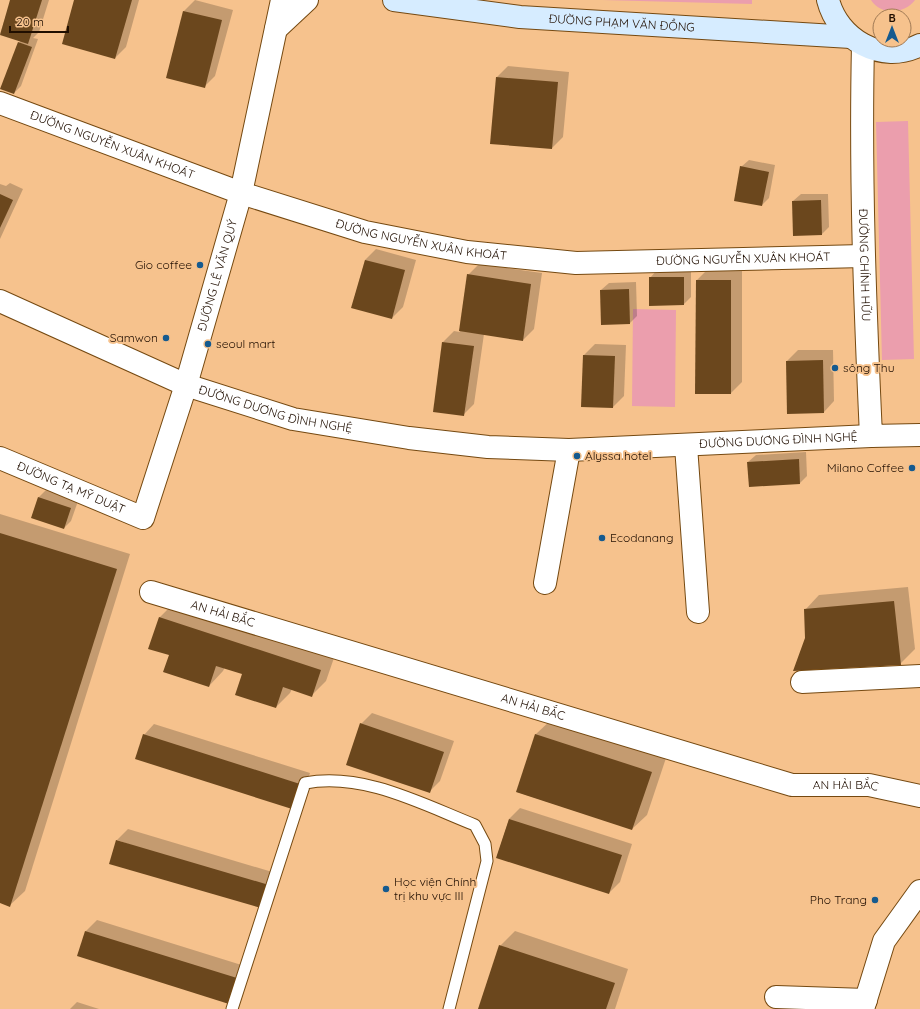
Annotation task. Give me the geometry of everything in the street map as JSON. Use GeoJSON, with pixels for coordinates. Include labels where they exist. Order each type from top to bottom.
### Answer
{"type":"FeatureCollection","features":[{"type":"Feature","properties":{"kind":"main road","name":"ĐƯỜNG PHẠM VĂN ĐỒNG"},"geometry":{"type":"LineString","coordinates":[[394,0],[520,17],[857,41]]}},
{"type":"Feature","properties":{"kind":"main road"},"geometry":{"type":"LineString","coordinates":[[828,0],[831,12],[839,26],[857,41],[879,51],[897,52],[920,46]]}},
{"type":"Feature","properties":{"kind":"street","name":"ĐƯỜNG LÊ VĂN QUÝ"},"geometry":{"type":"LineString","coordinates":[[143,518],[186,385],[241,193],[282,0]]}},
{"type":"Feature","properties":{"kind":"street"},"geometry":{"type":"LineString","coordinates":[[276,29],[307,0]]}},
{"type":"Feature","properties":{"kind":"street","name":"ĐƯỜNG CHÍNH HỮU"},"geometry":{"type":"LineString","coordinates":[[857,41],[863,256],[871,436]]}},
{"type":"Feature","properties":{"kind":"street","name":"ĐƯỜNG NGUYỄN XUÂN KHOÁT"},"geometry":{"type":"LineString","coordinates":[[0,103],[241,193],[365,232],[467,252],[576,263],[863,256]]}},
{"type":"Feature","properties":{"kind":"street","name":"ĐƯỜNG DƯƠNG ĐÌNH NGHỆ"},"geometry":{"type":"LineString","coordinates":[[0,301],[186,385],[293,419],[409,438],[488,447],[569,450],[686,446],[871,436]]}},
{"type":"Feature","properties":{"kind":"street"},"geometry":{"type":"LineString","coordinates":[[871,436],[920,435]]}},
{"type":"Feature","properties":{"kind":"street","name":"ĐƯỜNG DƯƠNG ĐÌNH NGHỆ"},"geometry":{"type":"LineString","coordinates":[[686,446],[698,612]]}},
{"type":"Feature","properties":{"kind":"street"},"geometry":{"type":"LineString","coordinates":[[545,583],[569,450]]}},
{"type":"Feature","properties":{"kind":"street","name":"ĐƯỜNG TẠ MỸ DUẬT"},"geometry":{"type":"LineString","coordinates":[[0,458],[143,518]]}},
{"type":"Feature","properties":{"kind":"street","name":"AN HẢI BẮC"},"geometry":{"type":"LineString","coordinates":[[151,592],[792,785],[869,785],[920,796]]}},
{"type":"Feature","properties":{"kind":"street"},"geometry":{"type":"LineString","coordinates":[[802,682],[920,676]]}},
{"type":"Feature","properties":{"kind":"street"},"geometry":{"type":"LineString","coordinates":[[776,998],[864,1005],[884,941],[920,891]]}},
{"type":"Feature","properties":{"kind":"lane"},"geometry":{"type":"LineString","coordinates":[[232,1009],[304,783],[322,780],[360,783],[414,800],[475,825],[485,844],[487,861],[449,1009]]}},
{"type":"Feature","properties":{"kind":"shaded area"},"geometry":{"type":"Polygon","coordinates":[[[602,0],[752,0],[752,4],[602,0]]]}},
{"type":"Feature","properties":{"kind":"shaded area"},"geometry":{"type":"Polygon","coordinates":[[[871,0],[915,0],[911,5],[905,8],[880,8],[871,0]]]}},
{"type":"Feature","properties":{"kind":"shaded area"},"geometry":{"type":"Polygon","coordinates":[[[908,121],[914,359],[882,360],[876,122],[908,121]]]}},
{"type":"Feature","properties":{"kind":"shaded area"},"geometry":{"type":"Polygon","coordinates":[[[633,309],[676,310],[675,407],[632,406],[633,309]]]}},
{"type":"Feature","properties":{"kind":"building"},"geometry":{"type":"Polygon","coordinates":[[[10,0],[42,0],[28,44],[0,35],[10,0]]]}},
{"type":"Feature","properties":{"kind":"building"},"geometry":{"type":"Polygon","coordinates":[[[74,0],[132,0],[115,59],[62,44],[74,0]]]}},
{"type":"Feature","properties":{"kind":"building"},"geometry":{"type":"Polygon","coordinates":[[[183,11],[222,20],[205,88],[166,78],[183,11]]]}},
{"type":"Feature","properties":{"kind":"building"},"geometry":{"type":"Polygon","coordinates":[[[18,42],[32,47],[14,94],[0,89],[18,42]]]}},
{"type":"Feature","properties":{"kind":"building"},"geometry":{"type":"Polygon","coordinates":[[[496,77],[558,82],[552,149],[490,144],[496,77]]]}},
{"type":"Feature","properties":{"kind":"building"},"geometry":{"type":"Polygon","coordinates":[[[740,166],[769,172],[762,206],[734,201],[740,166]]]}},
{"type":"Feature","properties":{"kind":"building"},"geometry":{"type":"Polygon","coordinates":[[[0,194],[13,200],[0,228],[0,194]]]}},
{"type":"Feature","properties":{"kind":"building"},"geometry":{"type":"Polygon","coordinates":[[[821,200],[822,235],[793,236],[792,201],[821,200]]]}},
{"type":"Feature","properties":{"kind":"building"},"geometry":{"type":"Polygon","coordinates":[[[365,260],[405,270],[392,319],[351,308],[365,260]]]}},
{"type":"Feature","properties":{"kind":"building"},"geometry":{"type":"Polygon","coordinates":[[[467,274],[531,284],[523,341],[459,331],[467,274]]]}},
{"type":"Feature","properties":{"kind":"building"},"geometry":{"type":"Polygon","coordinates":[[[649,277],[684,277],[684,305],[649,306],[649,277]]]}},
{"type":"Feature","properties":{"kind":"building"},"geometry":{"type":"Polygon","coordinates":[[[696,280],[731,280],[731,394],[695,394],[696,280]]]}},
{"type":"Feature","properties":{"kind":"building"},"geometry":{"type":"Polygon","coordinates":[[[629,289],[630,324],[601,325],[600,290],[629,289]]]}},
{"type":"Feature","properties":{"kind":"building"},"geometry":{"type":"Polygon","coordinates":[[[442,342],[474,346],[464,416],[433,412],[442,342]]]}},
{"type":"Feature","properties":{"kind":"building"},"geometry":{"type":"Polygon","coordinates":[[[583,355],[615,356],[613,408],[581,407],[583,355]]]}},
{"type":"Feature","properties":{"kind":"building"},"geometry":{"type":"Polygon","coordinates":[[[823,360],[824,413],[787,414],[786,361],[823,360]]]}},
{"type":"Feature","properties":{"kind":"building"},"geometry":{"type":"Polygon","coordinates":[[[799,459],[800,484],[749,487],[747,462],[799,459]]]}},
{"type":"Feature","properties":{"kind":"building"},"geometry":{"type":"Polygon","coordinates":[[[38,497],[71,508],[64,529],[31,518],[38,497]]]}},
{"type":"Feature","properties":{"kind":"building"},"geometry":{"type":"Polygon","coordinates":[[[0,533],[117,569],[10,907],[0,903],[0,533]]]}},
{"type":"Feature","properties":{"kind":"building"},"geometry":{"type":"Polygon","coordinates":[[[894,601],[901,665],[793,671],[805,638],[804,609],[894,601]]]}},
{"type":"Feature","properties":{"kind":"building"},"geometry":{"type":"Polygon","coordinates":[[[159,617],[321,670],[312,697],[283,687],[276,708],[235,695],[242,674],[216,666],[209,687],[163,672],[169,655],[148,649],[159,617]]]}},
{"type":"Feature","properties":{"kind":"building"},"geometry":{"type":"Polygon","coordinates":[[[360,723],[444,752],[430,793],[346,765],[360,723]]]}},
{"type":"Feature","properties":{"kind":"building"},"geometry":{"type":"Polygon","coordinates":[[[143,734],[300,784],[292,809],[135,759],[143,734]]]}},
{"type":"Feature","properties":{"kind":"building"},"geometry":{"type":"Polygon","coordinates":[[[535,734],[652,772],[632,830],[516,792],[535,734]]]}},
{"type":"Feature","properties":{"kind":"building"},"geometry":{"type":"Polygon","coordinates":[[[509,819],[622,855],[609,894],[496,858],[509,819]]]}},
{"type":"Feature","properties":{"kind":"building"},"geometry":{"type":"Polygon","coordinates":[[[116,840],[269,885],[261,908],[109,864],[116,840]]]}},
{"type":"Feature","properties":{"kind":"building"},"geometry":{"type":"Polygon","coordinates":[[[85,931],[237,978],[229,1004],[77,956],[85,931]]]}},
{"type":"Feature","properties":{"kind":"building"},"geometry":{"type":"Polygon","coordinates":[[[499,945],[615,983],[606,1009],[478,1009],[499,945]]]}},
{"type":"Feature","properties":{"kind":"place","name":"Gio coffee"},"geometry":{"type":"Point","coordinates":[200,265]}},
{"type":"Feature","properties":{"kind":"place","name":"Samwon"},"geometry":{"type":"Point","coordinates":[166,338]}},
{"type":"Feature","properties":{"kind":"place","name":"seoul mart"},"geometry":{"type":"Point","coordinates":[208,344]}},
{"type":"Feature","properties":{"kind":"place","name":"sông Thu"},"geometry":{"type":"Point","coordinates":[835,368]}},
{"type":"Feature","properties":{"kind":"place","name":"Alyssa hotel"},"geometry":{"type":"Point","coordinates":[577,456]}},
{"type":"Feature","properties":{"kind":"place","name":"Milano Coffee"},"geometry":{"type":"Point","coordinates":[912,468]}},
{"type":"Feature","properties":{"kind":"place","name":"Ecodanang"},"geometry":{"type":"Point","coordinates":[602,538]}},
{"type":"Feature","properties":{"kind":"place","name":"Học viện Chính trị khu vực III"},"geometry":{"type":"Point","coordinates":[386,889]}},
{"type":"Feature","properties":{"kind":"place","name":"Pho Trang"},"geometry":{"type":"Point","coordinates":[875,900]}}]}
